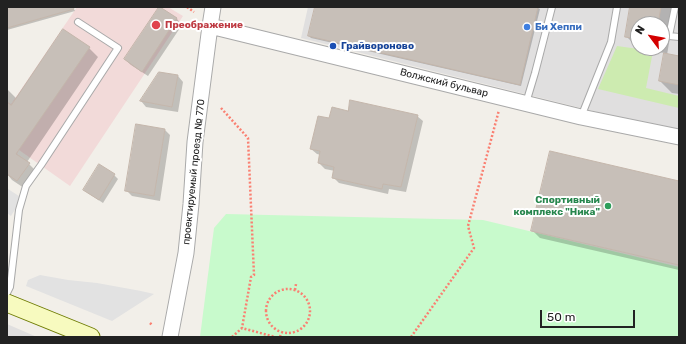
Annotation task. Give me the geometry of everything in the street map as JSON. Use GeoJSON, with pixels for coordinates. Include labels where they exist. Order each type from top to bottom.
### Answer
{"type":"FeatureCollection","features":[{"type":"Feature","properties":{"kind":"main road"},"geometry":{"type":"LineString","coordinates":[[9,300],[91,337]]}},
{"type":"Feature","properties":{"kind":"street","name":"проектируемый проезд № 770"},"geometry":{"type":"LineString","coordinates":[[170,337],[186,253],[195,142],[213,7]]}},
{"type":"Feature","properties":{"kind":"street","name":"Волжский бульвар"},"geometry":{"type":"LineString","coordinates":[[210,26],[526,103],[679,137]]}},
{"type":"Feature","properties":{"kind":"lane"},"geometry":{"type":"LineString","coordinates":[[526,103],[552,7]]}},
{"type":"Feature","properties":{"kind":"lane"},"geometry":{"type":"LineString","coordinates":[[581,116],[611,42],[617,7]]}},
{"type":"Feature","properties":{"kind":"lane"},"geometry":{"type":"LineString","coordinates":[[675,7],[669,36],[679,37]]}},
{"type":"Feature","properties":{"kind":"lane"},"geometry":{"type":"LineString","coordinates":[[9,300],[19,210],[26,186],[118,48],[78,22]]}},
{"type":"Feature","properties":{"kind":"path"},"geometry":{"type":"LineString","coordinates":[[187,7],[194,12]]}},
{"type":"Feature","properties":{"kind":"path"},"geometry":{"type":"LineString","coordinates":[[411,337],[474,248],[468,226],[500,105]]}},
{"type":"Feature","properties":{"kind":"path"},"geometry":{"type":"LineString","coordinates":[[221,108],[248,138],[254,275],[251,277],[242,328],[232,337]]}},
{"type":"Feature","properties":{"kind":"path"},"geometry":{"type":"LineString","coordinates":[[295,290],[296,284]]}},
{"type":"Feature","properties":{"kind":"path"},"geometry":{"type":"LineString","coordinates":[[286,289],[295,290],[303,294],[308,301],[310,319],[298,332],[290,334],[281,333],[273,328],[268,322],[266,313],[267,304],[271,296],[278,291],[286,289]]}},
{"type":"Feature","properties":{"kind":"path"},"geometry":{"type":"LineString","coordinates":[[242,328],[275,337]]}},
{"type":"Feature","properties":{"kind":"path"},"geometry":{"type":"LineString","coordinates":[[280,337],[281,333]]}},
{"type":"Feature","properties":{"kind":"shaded area"},"geometry":{"type":"Polygon","coordinates":[[[77,7],[168,7],[183,16],[70,186],[19,150],[17,154],[30,163],[17,181],[7,174],[7,102],[11,104],[77,7]]]}},
{"type":"Feature","properties":{"kind":"shaded area"},"geometry":{"type":"Polygon","coordinates":[[[308,7],[679,7],[679,129],[601,113],[301,38],[308,7]]]}},
{"type":"Feature","properties":{"kind":"shaded area"},"geometry":{"type":"Polygon","coordinates":[[[8,189],[22,198],[11,216],[7,213],[8,189]]]}},
{"type":"Feature","properties":{"kind":"shaded area"},"geometry":{"type":"Polygon","coordinates":[[[40,275],[97,283],[154,294],[112,321],[26,286],[28,280],[40,275]]]}},
{"type":"Feature","properties":{"kind":"shaded area"},"geometry":{"type":"Polygon","coordinates":[[[7,324],[30,334],[37,337],[7,337],[7,324]]]}},
{"type":"Feature","properties":{"kind":"green space"},"geometry":{"type":"Polygon","coordinates":[[[617,46],[630,48],[630,56],[652,56],[646,88],[679,96],[679,108],[598,89],[617,46]]]}},
{"type":"Feature","properties":{"kind":"green space"},"geometry":{"type":"Polygon","coordinates":[[[226,214],[483,220],[679,267],[679,337],[200,337],[214,228],[226,214]]]}},
{"type":"Feature","properties":{"kind":"building"},"geometry":{"type":"Polygon","coordinates":[[[7,7],[73,7],[74,9],[7,28],[7,7]]]}},
{"type":"Feature","properties":{"kind":"building"},"geometry":{"type":"Polygon","coordinates":[[[159,7],[177,18],[142,72],[124,59],[159,7]]]}},
{"type":"Feature","properties":{"kind":"building"},"geometry":{"type":"Polygon","coordinates":[[[315,7],[538,7],[520,85],[308,36],[315,7]]]}},
{"type":"Feature","properties":{"kind":"building"},"geometry":{"type":"Polygon","coordinates":[[[630,7],[661,7],[659,16],[630,16],[630,38],[625,37],[630,7]]]}},
{"type":"Feature","properties":{"kind":"building"},"geometry":{"type":"Polygon","coordinates":[[[63,29],[90,47],[16,154],[30,163],[17,181],[7,174],[7,102],[11,105],[63,29]]]}},
{"type":"Feature","properties":{"kind":"building"},"geometry":{"type":"Polygon","coordinates":[[[670,54],[679,56],[679,85],[659,81],[663,56],[670,56],[670,54]]]}},
{"type":"Feature","properties":{"kind":"building"},"geometry":{"type":"Polygon","coordinates":[[[159,72],[178,75],[172,107],[140,101],[159,72]]]}},
{"type":"Feature","properties":{"kind":"building"},"geometry":{"type":"Polygon","coordinates":[[[350,100],[418,115],[401,187],[383,184],[382,189],[332,178],[334,167],[318,163],[320,151],[310,149],[318,116],[329,118],[332,107],[348,111],[350,100]]]}},
{"type":"Feature","properties":{"kind":"building"},"geometry":{"type":"Polygon","coordinates":[[[136,124],[165,129],[154,196],[125,191],[136,124]]]}},
{"type":"Feature","properties":{"kind":"building","name":"Спортивный комплекс \"Ника\""},"geometry":{"type":"Polygon","coordinates":[[[550,151],[679,181],[679,265],[531,231],[550,151]]]}},
{"type":"Feature","properties":{"kind":"building"},"geometry":{"type":"Polygon","coordinates":[[[99,164],[115,174],[99,200],[83,190],[99,164]]]}},
{"type":"Feature","properties":{"kind":"place","name":"Преображение"},"geometry":{"type":"Point","coordinates":[156,25]}},
{"type":"Feature","properties":{"kind":"place","name":"Би Хеппи"},"geometry":{"type":"Point","coordinates":[527,27]}},
{"type":"Feature","properties":{"kind":"place","name":"Грайвороново"},"geometry":{"type":"Point","coordinates":[333,46]}},
{"type":"Feature","properties":{"kind":"place","name":"Спортивный комплекс \"Ника\""},"geometry":{"type":"Point","coordinates":[608,206]}}]}
